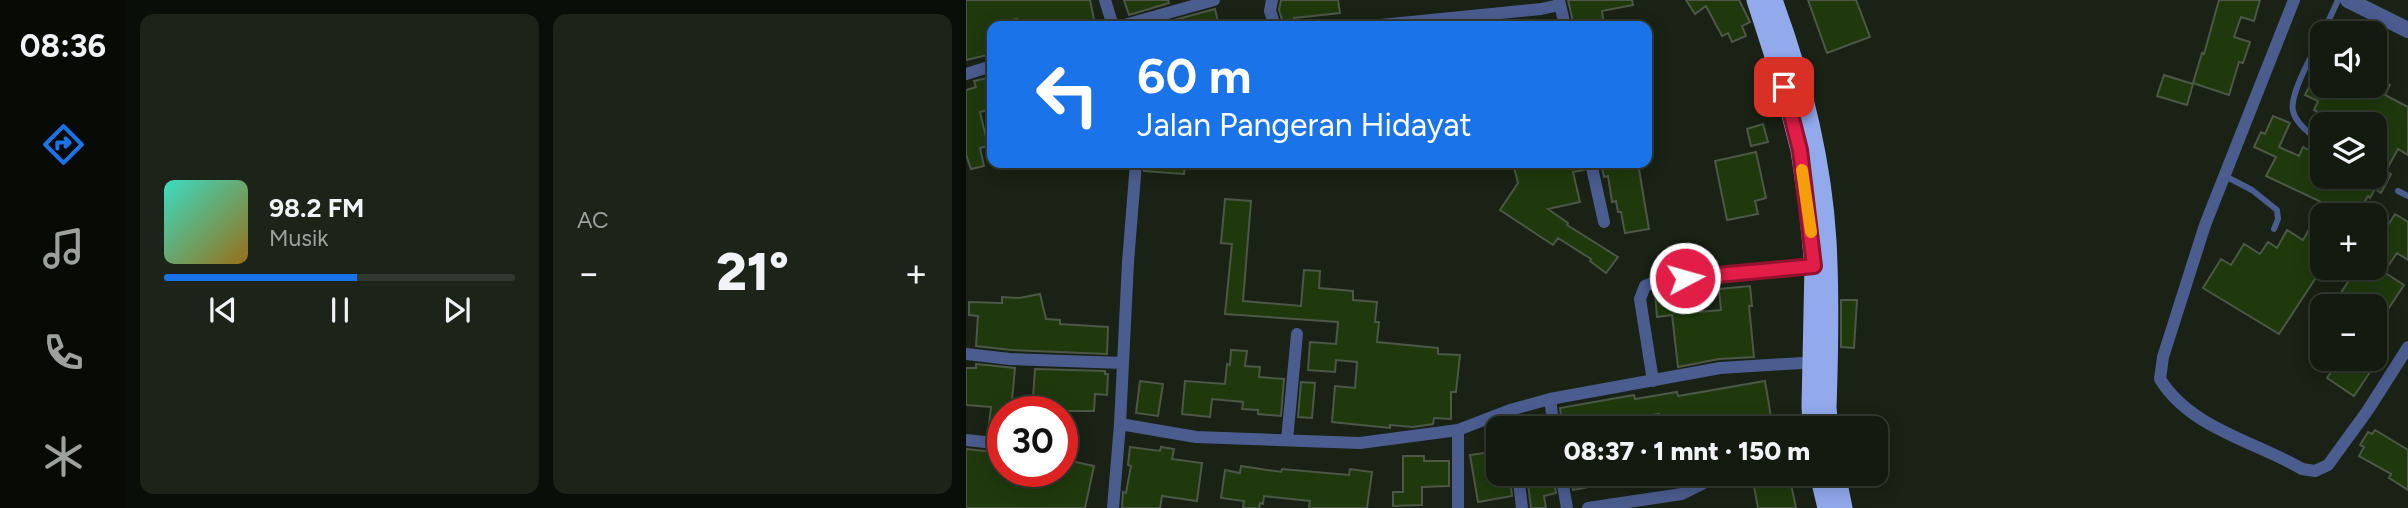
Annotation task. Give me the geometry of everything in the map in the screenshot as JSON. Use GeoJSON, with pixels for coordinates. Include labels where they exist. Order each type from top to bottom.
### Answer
{"type":"FeatureCollection","features":[{"type":"Feature","properties":{"kind":"highway"},"geometry":{"type":"LineString","coordinates":[[1756,0],[1784,87],[1816,205]]}},
{"type":"Feature","properties":{"kind":"highway"},"geometry":{"type":"LineString","coordinates":[[1773,0],[1799,83],[1815,147],[1820,362],[1828,416]]}},
{"type":"Feature","properties":{"kind":"highway"},"geometry":{"type":"LineString","coordinates":[[1814,416],[1820,362],[1818,251]]}},
{"type":"Feature","properties":{"kind":"highway"},"geometry":{"type":"LineString","coordinates":[[1822,486],[1827,508]]}},
{"type":"Feature","properties":{"kind":"highway"},"geometry":{"type":"LineString","coordinates":[[1838,486],[1843,508]]}},
{"type":"Feature","properties":{"kind":"street"},"geometry":{"type":"LineString","coordinates":[[1105,0],[1111,21]]}},
{"type":"Feature","properties":{"kind":"street"},"geometry":{"type":"LineString","coordinates":[[1139,21],[1214,0]]}},
{"type":"Feature","properties":{"kind":"street"},"geometry":{"type":"LineString","coordinates":[[1272,0],[1270,11],[1273,21]]}},
{"type":"Feature","properties":{"kind":"street"},"geometry":{"type":"LineString","coordinates":[[2294,0],[2205,225],[2163,357],[2160,379],[2170,396],[2192,415],[2302,469],[2315,471],[2328,465],[2408,348]]}},
{"type":"Feature","properties":{"kind":"street"},"geometry":{"type":"LineString","coordinates":[[2348,0],[2408,30]]}},
{"type":"Feature","properties":{"kind":"street"},"geometry":{"type":"LineString","coordinates":[[1421,21],[1541,9],[1560,3],[1564,21]]}},
{"type":"Feature","properties":{"kind":"street"},"geometry":{"type":"LineString","coordinates":[[966,74],[987,68]]}},
{"type":"Feature","properties":{"kind":"street"},"geometry":{"type":"LineString","coordinates":[[1113,508],[1121,424],[1136,168]]}},
{"type":"Feature","properties":{"kind":"street"},"geometry":{"type":"LineString","coordinates":[[1592,168],[1604,222]]}},
{"type":"Feature","properties":{"kind":"street"},"geometry":{"type":"LineString","coordinates":[[1653,381],[1640,299],[1645,286],[1659,281],[1818,251]]}},
{"type":"Feature","properties":{"kind":"street"},"geometry":{"type":"LineString","coordinates":[[1287,440],[1297,334]]}},
{"type":"Feature","properties":{"kind":"street"},"geometry":{"type":"LineString","coordinates":[[966,354],[1010,359],[1123,362]]}},
{"type":"Feature","properties":{"kind":"street"},"geometry":{"type":"LineString","coordinates":[[1121,424],[1196,437],[1360,443],[1458,430],[1510,410],[1550,400],[1720,368],[1820,362]]}},
{"type":"Feature","properties":{"kind":"street"},"geometry":{"type":"LineString","coordinates":[[1550,400],[1552,416]]}},
{"type":"Feature","properties":{"kind":"street"},"geometry":{"type":"LineString","coordinates":[[1510,410],[1511,416]]}},
{"type":"Feature","properties":{"kind":"street"},"geometry":{"type":"LineString","coordinates":[[1458,430],[1458,508]]}},
{"type":"Feature","properties":{"kind":"street"},"geometry":{"type":"LineString","coordinates":[[966,440],[987,442]]}},
{"type":"Feature","properties":{"kind":"street"},"geometry":{"type":"LineString","coordinates":[[1519,486],[1522,508]]}},
{"type":"Feature","properties":{"kind":"street"},"geometry":{"type":"LineString","coordinates":[[1563,486],[1567,508]]}},
{"type":"Feature","properties":{"kind":"street"},"geometry":{"type":"LineString","coordinates":[[1588,508],[1682,494],[1698,486]]}},
{"type":"Feature","properties":{"kind":"lane"},"geometry":{"type":"LineString","coordinates":[[2329,21],[2339,0]]}},
{"type":"Feature","properties":{"kind":"lane"},"geometry":{"type":"LineString","coordinates":[[2310,62],[2292,100],[2293,113],[2310,134]]}},
{"type":"Feature","properties":{"kind":"lane"},"geometry":{"type":"LineString","coordinates":[[2225,176],[2252,190],[2277,210],[2278,219],[2274,229]]}},
{"type":"Feature","properties":{"kind":"lane"},"geometry":{"type":"LineString","coordinates":[[2398,191],[2408,196]]}},
{"type":"Feature","properties":{"kind":"building"},"geometry":{"type":"Polygon","coordinates":[[[966,0],[1090,0],[1094,21],[987,21],[987,55],[966,60],[966,0]]]}},
{"type":"Feature","properties":{"kind":"building"},"geometry":{"type":"Polygon","coordinates":[[[1124,0],[1168,0],[1169,3],[1129,15],[1124,0]]]}},
{"type":"Feature","properties":{"kind":"building"},"geometry":{"type":"Polygon","coordinates":[[[1281,0],[1338,0],[1340,13],[1282,21],[1279,10],[1281,0]]]}},
{"type":"Feature","properties":{"kind":"building"},"geometry":{"type":"Polygon","coordinates":[[[1568,0],[1632,0],[1633,5],[1602,11],[1603,21],[1573,21],[1568,0]]]}},
{"type":"Feature","properties":{"kind":"building"},"geometry":{"type":"Polygon","coordinates":[[[1686,0],[1739,0],[1750,22],[1742,26],[1746,36],[1732,42],[1728,33],[1722,36],[1706,6],[1695,14],[1686,0]]]}},
{"type":"Feature","properties":{"kind":"building"},"geometry":{"type":"Polygon","coordinates":[[[1808,0],[1856,0],[1870,37],[1827,53],[1808,0]]]}},
{"type":"Feature","properties":{"kind":"building"},"geometry":{"type":"Polygon","coordinates":[[[2219,0],[2260,0],[2254,21],[2241,17],[2234,37],[2250,42],[2243,63],[2239,62],[2229,95],[2193,83],[2219,0]]]}},
{"type":"Feature","properties":{"kind":"building"},"geometry":{"type":"Polygon","coordinates":[[[1215,9],[1218,21],[1170,21],[1215,9]]]}},
{"type":"Feature","properties":{"kind":"building"},"geometry":{"type":"Polygon","coordinates":[[[2164,75],[2193,84],[2187,105],[2157,96],[2164,75]]]}},
{"type":"Feature","properties":{"kind":"building"},"geometry":{"type":"Polygon","coordinates":[[[987,78],[987,110],[980,112],[987,146],[980,148],[984,166],[971,169],[966,155],[966,90],[976,87],[974,81],[987,78]]]}},
{"type":"Feature","properties":{"kind":"building"},"geometry":{"type":"Polygon","coordinates":[[[2310,85],[2310,97],[2305,95],[2310,85]]]}},
{"type":"Feature","properties":{"kind":"building"},"geometry":{"type":"Polygon","coordinates":[[[2387,96],[2408,107],[2408,155],[2398,149],[2387,169],[2387,112],[2318,112],[2314,110],[2318,101],[2312,98],[2387,96]]]}},
{"type":"Feature","properties":{"kind":"building"},"geometry":{"type":"Polygon","coordinates":[[[2273,116],[2290,123],[2279,147],[2299,156],[2303,147],[2310,150],[2310,189],[2375,189],[2370,198],[2368,196],[2364,203],[2323,203],[2266,176],[2276,157],[2254,147],[2261,132],[2265,134],[2273,116]]]}},
{"type":"Feature","properties":{"kind":"building"},"geometry":{"type":"Polygon","coordinates":[[[1763,124],[1768,142],[1751,146],[1747,129],[1763,124]]]}},
{"type":"Feature","properties":{"kind":"building"},"geometry":{"type":"Polygon","coordinates":[[[1756,152],[1766,198],[1755,201],[1758,214],[1727,220],[1715,161],[1756,152]]]}},
{"type":"Feature","properties":{"kind":"building"},"geometry":{"type":"Polygon","coordinates":[[[1144,168],[1185,168],[1184,174],[1144,171],[1144,168]]]}},
{"type":"Feature","properties":{"kind":"building"},"geometry":{"type":"Polygon","coordinates":[[[1514,168],[1583,168],[1573,172],[1580,202],[1548,209],[1568,223],[1567,225],[1618,257],[1606,273],[1590,261],[1591,259],[1558,238],[1553,245],[1500,210],[1518,183],[1514,168]]]}},
{"type":"Feature","properties":{"kind":"building"},"geometry":{"type":"Polygon","coordinates":[[[1602,168],[1639,168],[1649,229],[1625,233],[1621,212],[1618,212],[1616,201],[1612,202],[1608,176],[1604,177],[1602,168]]]}},
{"type":"Feature","properties":{"kind":"building"},"geometry":{"type":"Polygon","coordinates":[[[1225,199],[1251,201],[1243,301],[1301,306],[1304,270],[1320,271],[1319,288],[1353,291],[1353,300],[1377,302],[1377,342],[1438,348],[1438,354],[1460,355],[1456,392],[1451,392],[1451,419],[1434,418],[1433,424],[1413,427],[1390,425],[1390,428],[1332,422],[1335,386],[1355,388],[1357,362],[1336,360],[1335,372],[1308,370],[1310,342],[1336,344],[1338,322],[1225,314],[1232,244],[1221,243],[1225,199]]]}},
{"type":"Feature","properties":{"kind":"building"},"geometry":{"type":"Polygon","coordinates":[[[2395,214],[2408,222],[2408,260],[2397,253],[2387,268],[2387,227],[2395,214]]]}},
{"type":"Feature","properties":{"kind":"building"},"geometry":{"type":"Polygon","coordinates":[[[2310,228],[2310,280],[2314,280],[2279,334],[2203,288],[2221,259],[2231,265],[2244,244],[2260,254],[2268,242],[2277,248],[2287,230],[2303,240],[2310,228]]]}},
{"type":"Feature","properties":{"kind":"building"},"geometry":{"type":"Polygon","coordinates":[[[2387,274],[2404,285],[2387,311],[2387,294],[2340,294],[2348,282],[2345,280],[2387,280],[2387,274]]]}},
{"type":"Feature","properties":{"kind":"building"},"geometry":{"type":"Polygon","coordinates":[[[1750,286],[1752,306],[1749,306],[1754,357],[1719,359],[1678,367],[1672,315],[1657,317],[1655,293],[1696,289],[1699,312],[1721,310],[1719,289],[1750,286]]]}},
{"type":"Feature","properties":{"kind":"building"},"geometry":{"type":"Polygon","coordinates":[[[1040,294],[1046,319],[1060,320],[1060,324],[1108,327],[1107,354],[976,346],[978,316],[969,315],[969,302],[1002,303],[1002,297],[1019,298],[1040,294]]]}},
{"type":"Feature","properties":{"kind":"building"},"geometry":{"type":"Polygon","coordinates":[[[1841,300],[1857,300],[1854,348],[1841,347],[1841,300]]]}},
{"type":"Feature","properties":{"kind":"building"},"geometry":{"type":"Polygon","coordinates":[[[1231,350],[1247,351],[1245,366],[1260,367],[1259,377],[1284,379],[1281,416],[1242,409],[1243,402],[1212,399],[1210,417],[1182,414],[1185,381],[1225,384],[1231,350]]]}},
{"type":"Feature","properties":{"kind":"building"},"geometry":{"type":"Polygon","coordinates":[[[976,364],[1015,368],[1012,396],[987,396],[987,407],[966,405],[966,368],[976,368],[976,364]]]}},
{"type":"Feature","properties":{"kind":"building"},"geometry":{"type":"Polygon","coordinates":[[[1035,369],[1105,371],[1105,374],[1108,374],[1107,395],[1095,394],[1094,411],[1078,411],[1078,396],[1033,396],[1035,369]]]}},
{"type":"Feature","properties":{"kind":"building"},"geometry":{"type":"Polygon","coordinates":[[[2332,371],[2370,372],[2354,396],[2327,378],[2332,371]]]}},
{"type":"Feature","properties":{"kind":"building"},"geometry":{"type":"Polygon","coordinates":[[[1140,381],[1163,384],[1158,416],[1136,413],[1140,381]]]}},
{"type":"Feature","properties":{"kind":"building"},"geometry":{"type":"Polygon","coordinates":[[[1765,381],[1771,416],[1561,416],[1560,408],[1634,395],[1635,399],[1677,392],[1678,396],[1765,381]]]}},
{"type":"Feature","properties":{"kind":"building"},"geometry":{"type":"Polygon","coordinates":[[[1301,382],[1315,383],[1312,418],[1298,417],[1301,382]]]}},
{"type":"Feature","properties":{"kind":"building"},"geometry":{"type":"Polygon","coordinates":[[[2375,430],[2408,450],[2408,490],[2389,478],[2391,474],[2359,456],[2364,447],[2360,445],[2368,432],[2372,434],[2375,430]]]}},
{"type":"Feature","properties":{"kind":"building"},"geometry":{"type":"Polygon","coordinates":[[[1130,447],[1160,451],[1161,447],[1174,449],[1172,459],[1202,463],[1197,501],[1162,496],[1160,508],[1122,508],[1123,492],[1126,493],[1131,466],[1128,465],[1130,447]]]}},
{"type":"Feature","properties":{"kind":"building"},"geometry":{"type":"Polygon","coordinates":[[[966,449],[987,451],[987,487],[1078,487],[1078,462],[1094,466],[1085,508],[966,508],[966,449]]]}},
{"type":"Feature","properties":{"kind":"building"},"geometry":{"type":"Polygon","coordinates":[[[1486,453],[1486,486],[1511,486],[1512,496],[1478,502],[1470,455],[1486,453]]]}},
{"type":"Feature","properties":{"kind":"building"},"geometry":{"type":"Polygon","coordinates":[[[1403,456],[1424,456],[1424,461],[1449,461],[1449,486],[1422,487],[1422,505],[1393,506],[1393,492],[1403,492],[1403,456]]]}},
{"type":"Feature","properties":{"kind":"building"},"geometry":{"type":"Polygon","coordinates":[[[1241,466],[1281,472],[1282,469],[1349,475],[1350,469],[1372,472],[1367,508],[1309,508],[1310,501],[1264,496],[1263,504],[1260,503],[1259,508],[1243,508],[1244,501],[1221,498],[1225,470],[1240,473],[1241,466]]]}},
{"type":"Feature","properties":{"kind":"building"},"geometry":{"type":"Polygon","coordinates":[[[1528,486],[1555,486],[1556,493],[1544,496],[1546,508],[1531,508],[1528,486]]]}},
{"type":"Feature","properties":{"kind":"building"},"geometry":{"type":"Polygon","coordinates":[[[1572,486],[1594,486],[1573,490],[1572,486]]]}},
{"type":"Feature","properties":{"kind":"building"},"geometry":{"type":"Polygon","coordinates":[[[1754,486],[1791,486],[1796,508],[1758,508],[1754,486]]]}},
{"type":"Feature","properties":{"kind":"slow traffic"},"geometry":{"type":"LineString","coordinates":[[1802,170],[1811,232]]}},
{"type":"Feature","properties":{"kind":"route"},"geometry":{"type":"LineString","coordinates":[[1685,278],[1814,266],[1800,150],[1784,87]]}}]}
